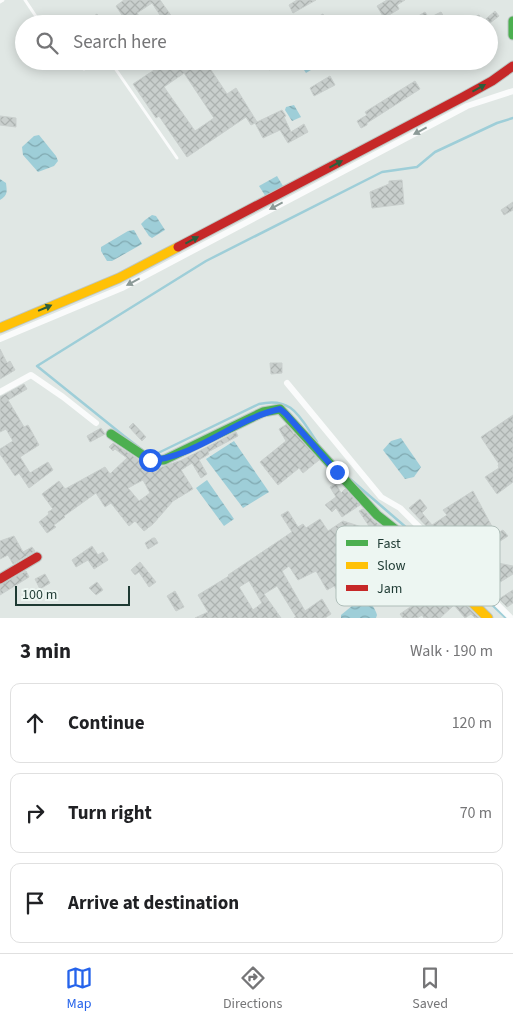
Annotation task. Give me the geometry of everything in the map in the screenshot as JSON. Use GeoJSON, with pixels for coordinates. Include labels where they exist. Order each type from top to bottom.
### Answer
{"type":"FeatureCollection","features":[{"type":"Feature","properties":{"kind":"street"},"geometry":{"type":"LineString","coordinates":[[513,21],[513,35]]}},
{"type":"Feature","properties":{"kind":"street"},"geometry":{"type":"LineString","coordinates":[[0,328],[119,278],[463,97],[492,81],[513,66]]}},
{"type":"Feature","properties":{"kind":"street"},"geometry":{"type":"LineString","coordinates":[[0,340],[122,288],[467,106],[513,92]]}},
{"type":"Feature","properties":{"kind":"street"},"geometry":{"type":"LineString","coordinates":[[0,392],[31,375],[96,423]]}},
{"type":"Feature","properties":{"kind":"street"},"geometry":{"type":"LineString","coordinates":[[287,383],[381,497],[400,508],[418,526]]}},
{"type":"Feature","properties":{"kind":"street"},"geometry":{"type":"LineString","coordinates":[[111,434],[150,460],[164,460],[263,412],[280,409],[377,515],[392,526]]}},
{"type":"Feature","properties":{"kind":"street"},"geometry":{"type":"LineString","coordinates":[[0,579],[36,557]]}},
{"type":"Feature","properties":{"kind":"street"},"geometry":{"type":"LineString","coordinates":[[476,606],[488,618]]}},
{"type":"Feature","properties":{"kind":"street"},"geometry":{"type":"LineString","coordinates":[[499,606],[511,618]]}},
{"type":"Feature","properties":{"kind":"lane"},"geometry":{"type":"LineString","coordinates":[[25,0],[36,15]]}},
{"type":"Feature","properties":{"kind":"lane"},"geometry":{"type":"LineString","coordinates":[[116,70],[177,158]]}},
{"type":"Feature","properties":{"kind":"water"},"geometry":{"type":"Polygon","coordinates":[[[294,105],[301,117],[292,121],[285,110],[286,107],[294,105]]]}},
{"type":"Feature","properties":{"kind":"water"},"geometry":{"type":"Polygon","coordinates":[[[39,135],[58,161],[54,166],[38,172],[23,155],[22,147],[34,136],[39,135]]]}},
{"type":"Feature","properties":{"kind":"water"},"geometry":{"type":"Polygon","coordinates":[[[277,176],[283,186],[266,197],[259,186],[277,176]]]}},
{"type":"Feature","properties":{"kind":"water"},"geometry":{"type":"Polygon","coordinates":[[[0,179],[6,183],[7,191],[6,195],[0,200],[0,179]]]}},
{"type":"Feature","properties":{"kind":"water"},"geometry":{"type":"Polygon","coordinates":[[[152,215],[156,216],[165,230],[152,238],[141,224],[152,215]]]}},
{"type":"Feature","properties":{"kind":"water"},"geometry":{"type":"Polygon","coordinates":[[[134,230],[142,244],[112,261],[107,261],[101,251],[101,247],[128,231],[134,230]]]}},
{"type":"Feature","properties":{"kind":"water"},"geometry":{"type":"Polygon","coordinates":[[[401,438],[421,467],[414,477],[405,479],[383,450],[391,441],[401,438]]]}},
{"type":"Feature","properties":{"kind":"water"},"geometry":{"type":"Polygon","coordinates":[[[234,441],[269,492],[243,508],[206,459],[234,441]]]}},
{"type":"Feature","properties":{"kind":"water"},"geometry":{"type":"Polygon","coordinates":[[[207,480],[234,519],[224,526],[196,488],[207,480]]]}},
{"type":"Feature","properties":{"kind":"water"},"geometry":{"type":"Polygon","coordinates":[[[352,606],[373,606],[377,615],[376,618],[341,618],[341,615],[352,606]]]}},
{"type":"Feature","properties":{"kind":"building"},"geometry":{"type":"Polygon","coordinates":[[[124,0],[160,0],[171,15],[160,15],[152,3],[137,13],[138,15],[122,15],[116,6],[124,0]]]}},
{"type":"Feature","properties":{"kind":"building"},"geometry":{"type":"Polygon","coordinates":[[[297,0],[316,0],[293,13],[289,5],[297,0]]]}},
{"type":"Feature","properties":{"kind":"building"},"geometry":{"type":"Polygon","coordinates":[[[387,0],[405,0],[397,5],[399,9],[389,15],[382,15],[377,6],[387,0]]]}},
{"type":"Feature","properties":{"kind":"building"},"geometry":{"type":"Polygon","coordinates":[[[495,11],[499,16],[498,17],[498,15],[490,15],[495,11]]]}},
{"type":"Feature","properties":{"kind":"building"},"geometry":{"type":"Polygon","coordinates":[[[154,70],[211,70],[227,94],[236,88],[257,122],[251,125],[246,117],[187,157],[159,116],[156,118],[133,84],[154,70]],[[184,73],[164,87],[195,131],[214,118],[184,73]]]}},
{"type":"Feature","properties":{"kind":"building"},"geometry":{"type":"Polygon","coordinates":[[[330,76],[335,85],[314,96],[310,88],[330,76]]]}},
{"type":"Feature","properties":{"kind":"building"},"geometry":{"type":"Polygon","coordinates":[[[415,81],[420,89],[361,128],[357,121],[367,115],[365,112],[415,81]]]}},
{"type":"Feature","properties":{"kind":"building"},"geometry":{"type":"Polygon","coordinates":[[[282,110],[291,132],[304,124],[308,132],[288,143],[280,130],[263,138],[255,123],[282,110]]]}},
{"type":"Feature","properties":{"kind":"building"},"geometry":{"type":"Polygon","coordinates":[[[0,116],[16,118],[16,127],[0,125],[0,116]]]}},
{"type":"Feature","properties":{"kind":"building"},"geometry":{"type":"Polygon","coordinates":[[[402,180],[404,204],[372,208],[370,192],[389,184],[389,181],[402,180]]]}},
{"type":"Feature","properties":{"kind":"building"},"geometry":{"type":"Polygon","coordinates":[[[513,202],[513,210],[504,215],[501,210],[513,202]]]}},
{"type":"Feature","properties":{"kind":"building"},"geometry":{"type":"Polygon","coordinates":[[[0,349],[7,363],[10,361],[15,370],[0,379],[0,349]]]}},
{"type":"Feature","properties":{"kind":"building"},"geometry":{"type":"Polygon","coordinates":[[[270,363],[282,363],[282,373],[271,374],[270,363]]]}},
{"type":"Feature","properties":{"kind":"building"},"geometry":{"type":"Polygon","coordinates":[[[24,384],[27,389],[8,400],[24,427],[28,425],[39,445],[20,457],[30,473],[48,462],[53,470],[29,488],[19,473],[15,476],[0,454],[0,449],[13,441],[6,429],[0,432],[0,397],[24,384]]]}},
{"type":"Feature","properties":{"kind":"building"},"geometry":{"type":"Polygon","coordinates":[[[513,415],[513,482],[497,494],[485,477],[499,468],[499,464],[481,437],[513,415]]]}},
{"type":"Feature","properties":{"kind":"building"},"geometry":{"type":"Polygon","coordinates":[[[133,423],[146,437],[142,441],[129,427],[133,423]]]}},
{"type":"Feature","properties":{"kind":"building"},"geometry":{"type":"Polygon","coordinates":[[[287,424],[319,460],[303,473],[299,468],[278,485],[260,462],[286,441],[279,429],[287,424]]]}},
{"type":"Feature","properties":{"kind":"building"},"geometry":{"type":"Polygon","coordinates":[[[101,428],[105,434],[90,442],[87,436],[101,428]]]}},
{"type":"Feature","properties":{"kind":"building"},"geometry":{"type":"Polygon","coordinates":[[[236,432],[238,436],[208,452],[209,454],[199,460],[207,474],[201,478],[192,463],[181,470],[193,489],[173,501],[153,524],[144,531],[135,521],[129,526],[111,503],[105,507],[96,493],[64,516],[54,525],[56,527],[47,533],[39,522],[53,509],[42,494],[59,481],[65,489],[105,467],[110,474],[127,458],[109,447],[113,443],[151,466],[153,470],[182,460],[236,432]],[[143,480],[128,488],[139,501],[150,493],[143,480]]]}},
{"type":"Feature","properties":{"kind":"building"},"geometry":{"type":"Polygon","coordinates":[[[336,484],[341,493],[345,489],[360,505],[342,517],[336,508],[332,512],[325,505],[336,497],[330,487],[336,484]]]}},
{"type":"Feature","properties":{"kind":"building"},"geometry":{"type":"Polygon","coordinates":[[[473,491],[492,526],[426,526],[409,508],[420,499],[427,508],[422,513],[432,525],[447,515],[443,510],[473,491]]]}},
{"type":"Feature","properties":{"kind":"building"},"geometry":{"type":"Polygon","coordinates":[[[363,509],[381,526],[369,526],[359,511],[363,509]]]}},
{"type":"Feature","properties":{"kind":"building"},"geometry":{"type":"Polygon","coordinates":[[[288,511],[298,527],[303,524],[306,528],[320,519],[328,531],[343,521],[359,526],[336,526],[336,589],[334,586],[327,590],[316,571],[298,580],[289,566],[282,571],[305,611],[322,599],[331,614],[325,618],[294,618],[296,617],[277,586],[264,594],[281,618],[195,618],[208,612],[198,595],[292,532],[281,515],[288,511]],[[249,581],[239,587],[253,610],[262,603],[249,581]]]}},
{"type":"Feature","properties":{"kind":"building"},"geometry":{"type":"Polygon","coordinates":[[[503,530],[508,536],[500,541],[500,532],[503,530]]]}},
{"type":"Feature","properties":{"kind":"building"},"geometry":{"type":"Polygon","coordinates":[[[14,536],[23,552],[32,547],[35,551],[13,564],[8,555],[0,559],[0,541],[14,536]]]}},
{"type":"Feature","properties":{"kind":"building"},"geometry":{"type":"Polygon","coordinates":[[[153,538],[158,543],[148,549],[145,543],[153,538]]]}},
{"type":"Feature","properties":{"kind":"building"},"geometry":{"type":"Polygon","coordinates":[[[92,546],[98,555],[103,552],[108,560],[94,569],[88,560],[76,567],[72,560],[92,546]]]}},
{"type":"Feature","properties":{"kind":"building"},"geometry":{"type":"Polygon","coordinates":[[[140,562],[156,582],[149,587],[139,572],[135,575],[131,570],[140,562]]]}},
{"type":"Feature","properties":{"kind":"building"},"geometry":{"type":"Polygon","coordinates":[[[500,563],[513,566],[513,574],[500,582],[500,563]]]}},
{"type":"Feature","properties":{"kind":"building"},"geometry":{"type":"Polygon","coordinates":[[[26,571],[29,577],[0,595],[0,585],[26,571]]]}},
{"type":"Feature","properties":{"kind":"building"},"geometry":{"type":"Polygon","coordinates":[[[45,574],[50,583],[40,589],[35,579],[45,574]]]}},
{"type":"Feature","properties":{"kind":"building"},"geometry":{"type":"Polygon","coordinates":[[[97,582],[103,590],[96,595],[89,588],[97,582]]]}},
{"type":"Feature","properties":{"kind":"building"},"geometry":{"type":"Polygon","coordinates":[[[513,590],[513,603],[507,607],[500,598],[513,590]]]}},
{"type":"Feature","properties":{"kind":"building"},"geometry":{"type":"Polygon","coordinates":[[[175,591],[184,607],[176,611],[167,596],[175,591]]]}},
{"type":"Feature","properties":{"kind":"building"},"geometry":{"type":"Polygon","coordinates":[[[412,606],[453,606],[440,618],[424,618],[422,615],[417,618],[403,618],[400,614],[412,606]]]}},
{"type":"Feature","properties":{"kind":"building"},"geometry":{"type":"Polygon","coordinates":[[[455,606],[467,606],[479,618],[475,618],[471,614],[465,618],[455,606]]]}},
{"type":"Feature","properties":{"kind":"waterway"},"geometry":{"type":"LineString","coordinates":[[317,442],[294,411],[288,406],[271,402],[259,404],[154,455],[145,452],[37,366],[206,261],[382,172],[417,167],[435,152],[497,123],[513,118]]}},
{"type":"Feature","properties":{"kind":"waterway"},"geometry":{"type":"LineString","coordinates":[[350,479],[404,526]]}},
{"type":"Feature","properties":{"kind":"waterway"},"geometry":{"type":"LineString","coordinates":[[493,606],[506,618]]}},
{"type":"Feature","properties":{"kind":"traffic: fast"},"geometry":{"type":"LineString","coordinates":[[513,21],[513,35]]}},
{"type":"Feature","properties":{"kind":"traffic: fast"},"geometry":{"type":"LineString","coordinates":[[111,434],[150,460],[164,460],[263,412],[280,409],[377,515],[391,526]]}},
{"type":"Feature","properties":{"kind":"traffic: slow"},"geometry":{"type":"LineString","coordinates":[[0,328],[119,278],[178,247]]}},
{"type":"Feature","properties":{"kind":"traffic: slow"},"geometry":{"type":"LineString","coordinates":[[476,606],[488,618]]}},
{"type":"Feature","properties":{"kind":"traffic: jam"},"geometry":{"type":"LineString","coordinates":[[178,247],[463,97],[492,81],[513,66]]}},
{"type":"Feature","properties":{"kind":"traffic: jam"},"geometry":{"type":"LineString","coordinates":[[0,579],[37,557]]}},
{"type":"Feature","properties":{"kind":"route"},"geometry":{"type":"LineString","coordinates":[[150,460],[164,460],[263,412],[280,409],[337,472]]}}]}
